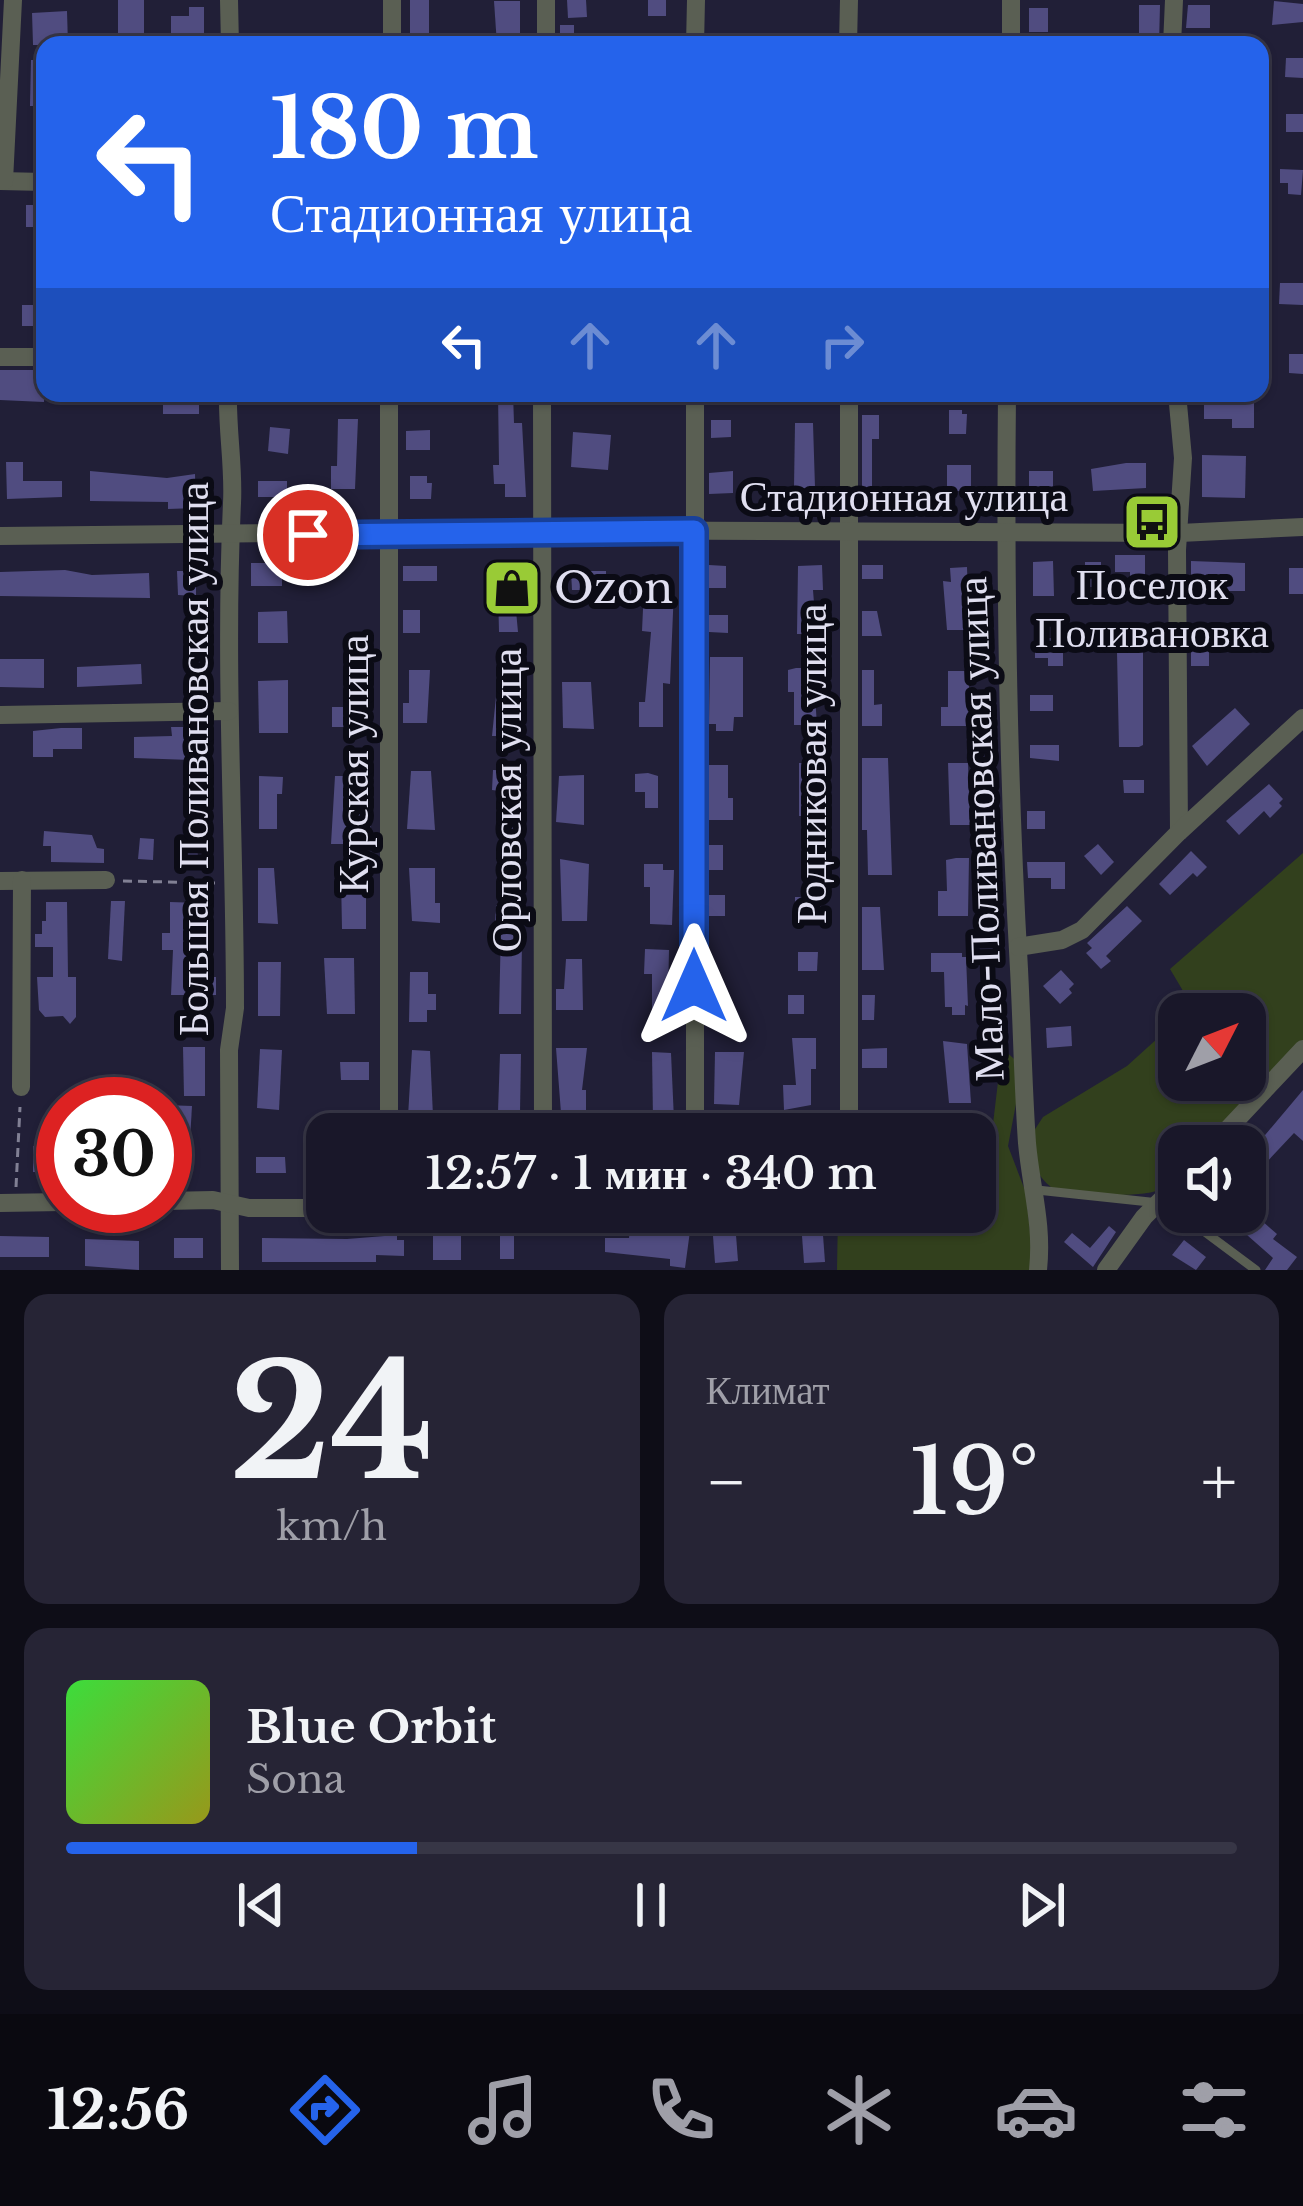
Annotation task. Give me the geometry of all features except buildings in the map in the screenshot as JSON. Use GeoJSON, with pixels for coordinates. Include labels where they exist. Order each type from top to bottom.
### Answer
{"type":"FeatureCollection","features":[{"type":"Feature","properties":{"kind":"street"},"geometry":{"type":"LineString","coordinates":[[14,0],[2,181],[36,182]]}},
{"type":"Feature","properties":{"kind":"street"},"geometry":{"type":"LineString","coordinates":[[229,0],[230,36]]}},
{"type":"Feature","properties":{"kind":"street"},"geometry":{"type":"LineString","coordinates":[[392,0],[392,36]]}},
{"type":"Feature","properties":{"kind":"street"},"geometry":{"type":"LineString","coordinates":[[546,0],[546,36]]}},
{"type":"Feature","properties":{"kind":"street"},"geometry":{"type":"LineString","coordinates":[[695,0],[695,36]]}},
{"type":"Feature","properties":{"kind":"street"},"geometry":{"type":"LineString","coordinates":[[848,0],[848,36]]}},
{"type":"Feature","properties":{"kind":"street"},"geometry":{"type":"LineString","coordinates":[[1010,36],[1011,0]]}},
{"type":"Feature","properties":{"kind":"street"},"geometry":{"type":"LineString","coordinates":[[1172,36],[1174,0]]}},
{"type":"Feature","properties":{"kind":"street"},"geometry":{"type":"LineString","coordinates":[[0,356],[36,356]]}},
{"type":"Feature","properties":{"kind":"street","name":"Большая Поливановская улица"},"geometry":{"type":"LineString","coordinates":[[228,402],[229,711],[235,884],[235,1008],[229,1050],[230,1270]]}},
{"type":"Feature","properties":{"kind":"street","name":"Курская улица"},"geometry":{"type":"LineString","coordinates":[[389,402],[389,1113]]}},
{"type":"Feature","properties":{"kind":"street","name":"Орловская улица"},"geometry":{"type":"LineString","coordinates":[[542,402],[543,1113]]}},
{"type":"Feature","properties":{"kind":"street"},"geometry":{"type":"LineString","coordinates":[[695,402],[695,1113]]}},
{"type":"Feature","properties":{"kind":"street","name":"Родниковая улица"},"geometry":{"type":"LineString","coordinates":[[849,402],[849,1113]]}},
{"type":"Feature","properties":{"kind":"street","name":"Мало-Поливановская улица"},"geometry":{"type":"LineString","coordinates":[[1007,402],[1018,946],[1028,1148],[1041,1243],[1038,1270]]}},
{"type":"Feature","properties":{"kind":"street"},"geometry":{"type":"LineString","coordinates":[[1178,402],[1183,458],[1176,690],[1179,832]]}},
{"type":"Feature","properties":{"kind":"street","name":"Стадионная улица"},"geometry":{"type":"LineString","coordinates":[[0,536],[541,530],[1180,533],[1303,527]]}},
{"type":"Feature","properties":{"kind":"street"},"geometry":{"type":"LineString","coordinates":[[0,716],[229,711]]}},
{"type":"Feature","properties":{"kind":"street"},"geometry":{"type":"LineString","coordinates":[[1018,946],[1062,940],[1082,930],[1303,718]]}},
{"type":"Feature","properties":{"kind":"street"},"geometry":{"type":"LineString","coordinates":[[21,1087],[22,880]]}},
{"type":"Feature","properties":{"kind":"street"},"geometry":{"type":"LineString","coordinates":[[0,881],[106,880]]}},
{"type":"Feature","properties":{"kind":"street"},"geometry":{"type":"LineString","coordinates":[[1232,1125],[1303,1049]]}},
{"type":"Feature","properties":{"kind":"street"},"geometry":{"type":"LineString","coordinates":[[192,1200],[306,1208]]}},
{"type":"Feature","properties":{"kind":"street"},"geometry":{"type":"LineString","coordinates":[[1106,1270],[1158,1204]]}},
{"type":"Feature","properties":{"kind":"lane"},"geometry":{"type":"LineString","coordinates":[[1037,1190],[1158,1203]]}},
{"type":"Feature","properties":{"kind":"lane"},"geometry":{"type":"LineString","coordinates":[[1206,1233],[1256,1270]]}},
{"type":"Feature","properties":{"kind":"path"},"geometry":{"type":"LineString","coordinates":[[106,880],[235,884]]}},
{"type":"Feature","properties":{"kind":"path"},"geometry":{"type":"LineString","coordinates":[[7,1203],[21,1087]]}},
{"type":"Feature","properties":{"kind":"green space"},"geometry":{"type":"Polygon","coordinates":[[[1303,853],[1303,1042],[1266,1080],[1266,993],[1184,993],[1170,969],[1303,853]]]}},
{"type":"Feature","properties":{"kind":"green space"},"geometry":{"type":"Polygon","coordinates":[[[1158,1038],[1158,1101],[1245,1101],[1222,1125],[1158,1125],[1158,1190],[1104,1195],[1051,1187],[1024,1146],[1043,1117],[1127,1066],[1158,1038]]]}},
{"type":"Feature","properties":{"kind":"green space"},"geometry":{"type":"Polygon","coordinates":[[[1002,1048],[1023,1067],[1008,1146],[1026,1193],[1034,1270],[837,1270],[838,1233],[996,1233],[994,1113],[1002,1048]]]}},
{"type":"Feature","properties":{"kind":"place","name":"Поселок Поливановка"},"geometry":{"type":"Point","coordinates":[1152,522]}},
{"type":"Feature","properties":{"kind":"place","name":"Ozon"},"geometry":{"type":"Point","coordinates":[512,588]}},
{"type":"Feature","properties":{"kind":"route"},"geometry":{"type":"LineString","coordinates":[[308,535],[694,531],[694,986]]}}]}
